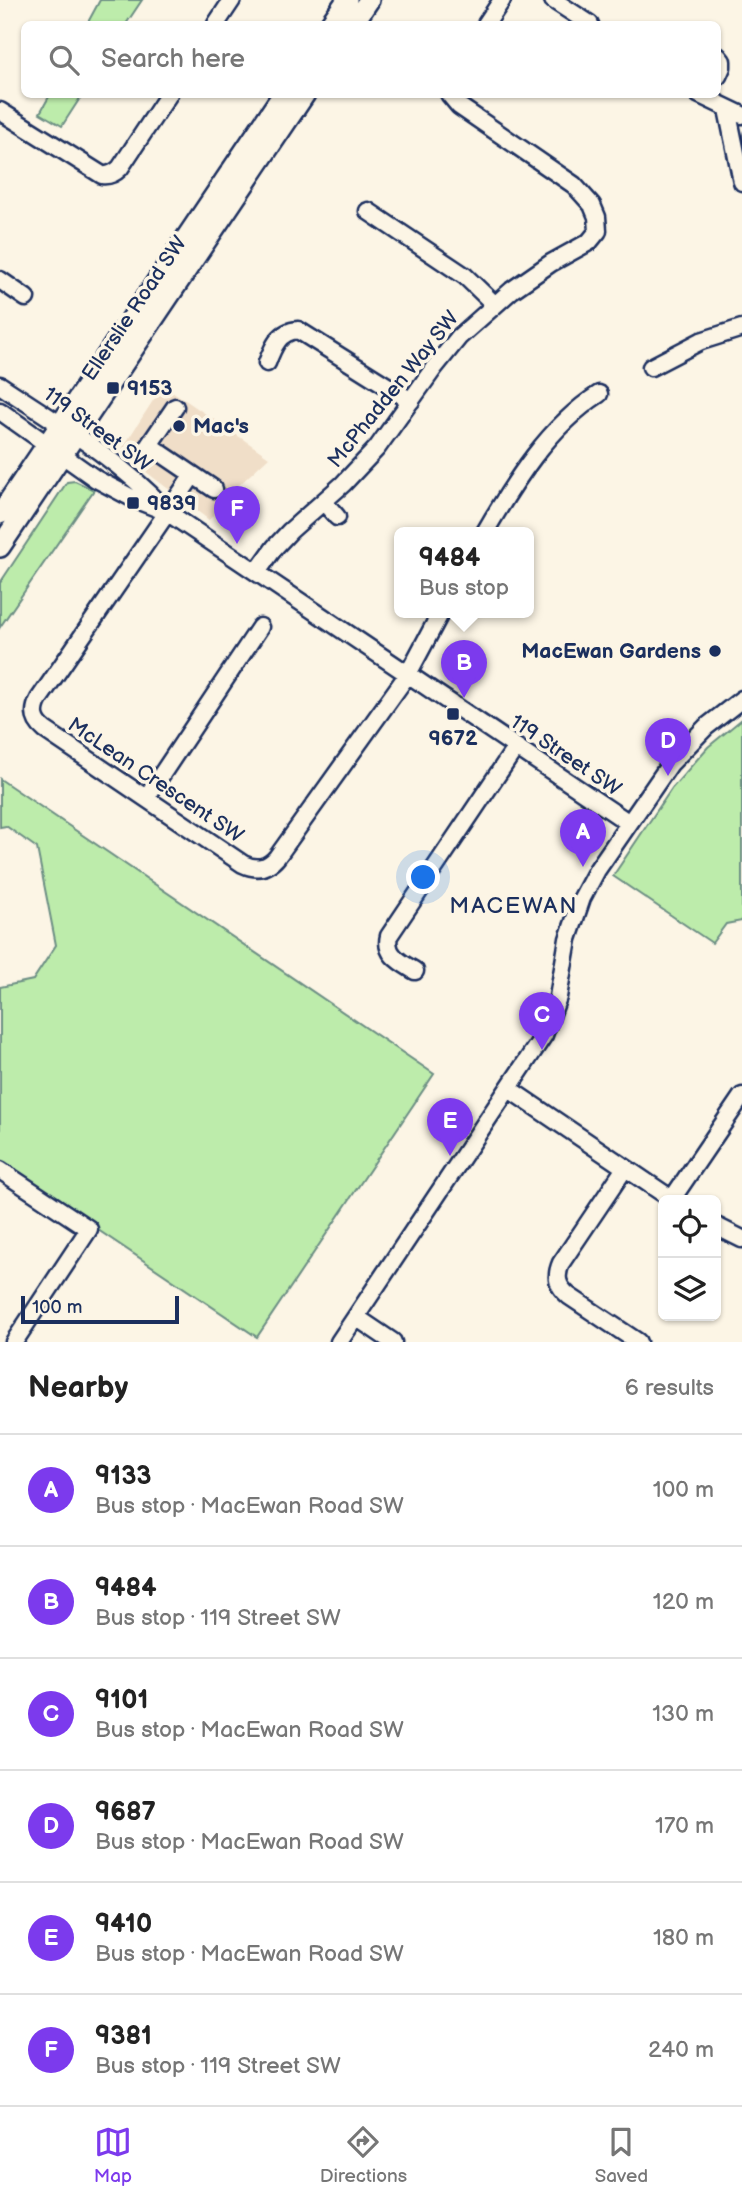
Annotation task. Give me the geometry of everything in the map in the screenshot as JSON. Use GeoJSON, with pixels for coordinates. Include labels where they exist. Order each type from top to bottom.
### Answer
{"type":"FeatureCollection","features":[{"type":"Feature","properties":{"kind":"main road"},"geometry":{"type":"LineString","coordinates":[[332,21],[347,0]]}},
{"type":"Feature","properties":{"kind":"main road"},"geometry":{"type":"LineString","coordinates":[[354,21],[369,0]]}},
{"type":"Feature","properties":{"kind":"main road","name":"Ellerslie Road SW"},"geometry":{"type":"LineString","coordinates":[[68,430],[280,98]]}},
{"type":"Feature","properties":{"kind":"main road","name":"Ellerslie Road SW"},"geometry":{"type":"LineString","coordinates":[[0,514],[55,448],[302,98]]}},
{"type":"Feature","properties":{"kind":"main road","name":"Ellerslie Road SW"},"geometry":{"type":"LineString","coordinates":[[0,547],[55,448]]}},
{"type":"Feature","properties":{"kind":"street"},"geometry":{"type":"LineString","coordinates":[[218,21],[232,0]]}},
{"type":"Feature","properties":{"kind":"street"},"geometry":{"type":"LineString","coordinates":[[488,21],[502,0]]}},
{"type":"Feature","properties":{"kind":"street"},"geometry":{"type":"LineString","coordinates":[[553,0],[585,21]]}},
{"type":"Feature","properties":{"kind":"street"},"geometry":{"type":"LineString","coordinates":[[0,111],[106,176],[120,168],[166,98]]}},
{"type":"Feature","properties":{"kind":"street","name":"McPhadden Way SW"},"geometry":{"type":"LineString","coordinates":[[257,572],[280,541],[324,502],[377,448],[446,353],[494,304],[541,269],[589,242],[598,231],[597,217],[592,205],[574,185],[459,106],[452,98]]}},
{"type":"Feature","properties":{"kind":"street"},"geometry":{"type":"LineString","coordinates":[[706,98],[735,112],[742,182]]}},
{"type":"Feature","properties":{"kind":"street"},"geometry":{"type":"LineString","coordinates":[[368,211],[465,276],[494,304]]}},
{"type":"Feature","properties":{"kind":"street"},"geometry":{"type":"LineString","coordinates":[[0,280],[26,298]]}},
{"type":"Feature","properties":{"kind":"street"},"geometry":{"type":"LineString","coordinates":[[651,367],[701,341],[742,328]]}},
{"type":"Feature","properties":{"kind":"street"},"geometry":{"type":"LineString","coordinates":[[267,363],[281,337],[289,331],[298,330],[411,401]]}},
{"type":"Feature","properties":{"kind":"street","name":"119 Street SW"},"geometry":{"type":"LineString","coordinates":[[0,385],[68,430],[142,485],[167,512]]}},
{"type":"Feature","properties":{"kind":"street"},"geometry":{"type":"LineString","coordinates":[[488,527],[504,500],[548,440],[570,415],[599,394]]}},
{"type":"Feature","properties":{"kind":"street"},"geometry":{"type":"LineString","coordinates":[[175,407],[149,445],[214,489]]}},
{"type":"Feature","properties":{"kind":"street","name":"119 Street SW"},"geometry":{"type":"LineString","coordinates":[[0,411],[96,479],[134,499],[167,512],[629,822]]}},
{"type":"Feature","properties":{"kind":"street"},"geometry":{"type":"LineString","coordinates":[[167,512],[193,475]]}},
{"type":"Feature","properties":{"kind":"street"},"geometry":{"type":"LineString","coordinates":[[324,502],[337,517]]}},
{"type":"Feature","properties":{"kind":"street","name":"McLean Crescent SW"},"geometry":{"type":"LineString","coordinates":[[167,512],[39,699],[35,711],[36,721],[45,730],[243,864],[256,868],[267,866],[277,858],[408,674]]}},
{"type":"Feature","properties":{"kind":"street"},"geometry":{"type":"LineString","coordinates":[[408,674],[438,618]]}},
{"type":"Feature","properties":{"kind":"street"},"geometry":{"type":"LineString","coordinates":[[146,798],[260,627]]}},
{"type":"Feature","properties":{"kind":"street"},"geometry":{"type":"LineString","coordinates":[[339,1342],[539,1044],[554,1010],[568,939],[582,898],[597,870],[661,775],[680,753],[742,699]]}},
{"type":"Feature","properties":{"kind":"street"},"geometry":{"type":"LineString","coordinates":[[415,971],[392,954],[388,946],[389,936],[516,747]]}},
{"type":"Feature","properties":{"kind":"street"},"geometry":{"type":"LineString","coordinates":[[509,1089],[665,1195]]}},
{"type":"Feature","properties":{"kind":"street"},"geometry":{"type":"LineString","coordinates":[[675,1195],[742,1096]]}},
{"type":"Feature","properties":{"kind":"street"},"geometry":{"type":"LineString","coordinates":[[625,1168],[561,1262],[557,1279],[560,1287],[569,1296],[638,1342]]}},
{"type":"Feature","properties":{"kind":"street"},"geometry":{"type":"LineString","coordinates":[[0,1170],[89,1229],[14,1342]]}},
{"type":"Feature","properties":{"kind":"street"},"geometry":{"type":"LineString","coordinates":[[721,1228],[742,1239]]}},
{"type":"Feature","properties":{"kind":"street"},"geometry":{"type":"LineString","coordinates":[[356,1317],[393,1342]]}},
{"type":"Feature","properties":{"kind":"shaded area"},"geometry":{"type":"Polygon","coordinates":[[[163,385],[269,457],[236,488],[209,520],[120,452],[163,385]]]}},
{"type":"Feature","properties":{"kind":"green space"},"geometry":{"type":"Polygon","coordinates":[[[100,0],[142,0],[128,21],[89,21],[100,0]]]}},
{"type":"Feature","properties":{"kind":"green space"},"geometry":{"type":"Polygon","coordinates":[[[48,98],[80,98],[62,126],[40,113],[48,98]]]}},
{"type":"Feature","properties":{"kind":"green space"},"geometry":{"type":"Polygon","coordinates":[[[75,481],[94,490],[0,627],[0,583],[67,482],[75,481]]]}},
{"type":"Feature","properties":{"kind":"green space"},"geometry":{"type":"Polygon","coordinates":[[[742,719],[742,921],[726,924],[712,943],[613,876],[672,788],[708,747],[742,719]]]}},
{"type":"Feature","properties":{"kind":"green space"},"geometry":{"type":"Polygon","coordinates":[[[0,779],[434,1074],[257,1337],[0,1164],[0,987],[33,980],[56,945],[37,848],[6,826],[0,827],[0,779]]]}},
{"type":"Feature","properties":{"kind":"place","name":"9153"},"geometry":{"type":"Point","coordinates":[113,388]}},
{"type":"Feature","properties":{"kind":"place","name":"Mac's"},"geometry":{"type":"Point","coordinates":[179,426]}},
{"type":"Feature","properties":{"kind":"place","name":"9839"},"geometry":{"type":"Point","coordinates":[133,503]}},
{"type":"Feature","properties":{"kind":"place","name":"9381"},"geometry":{"type":"Point","coordinates":[237,544]}},
{"type":"Feature","properties":{"kind":"place","name":"MacEwan Gardens"},"geometry":{"type":"Point","coordinates":[715,651]}},
{"type":"Feature","properties":{"kind":"place","name":"9484"},"geometry":{"type":"Point","coordinates":[464,698]}},
{"type":"Feature","properties":{"kind":"place","name":"9672"},"geometry":{"type":"Point","coordinates":[453,714]}},
{"type":"Feature","properties":{"kind":"place","name":"9687"},"geometry":{"type":"Point","coordinates":[668,776]}},
{"type":"Feature","properties":{"kind":"place","name":"9133"},"geometry":{"type":"Point","coordinates":[583,867]}},
{"type":"Feature","properties":{"kind":"place","name":"9101"},"geometry":{"type":"Point","coordinates":[542,1050]}},
{"type":"Feature","properties":{"kind":"place","name":"9410"},"geometry":{"type":"Point","coordinates":[450,1156]}},
{"type":"Feature","properties":{"kind":"district","name":"MACEWAN"},"geometry":{"type":"Point","coordinates":[514,905]}}]}
